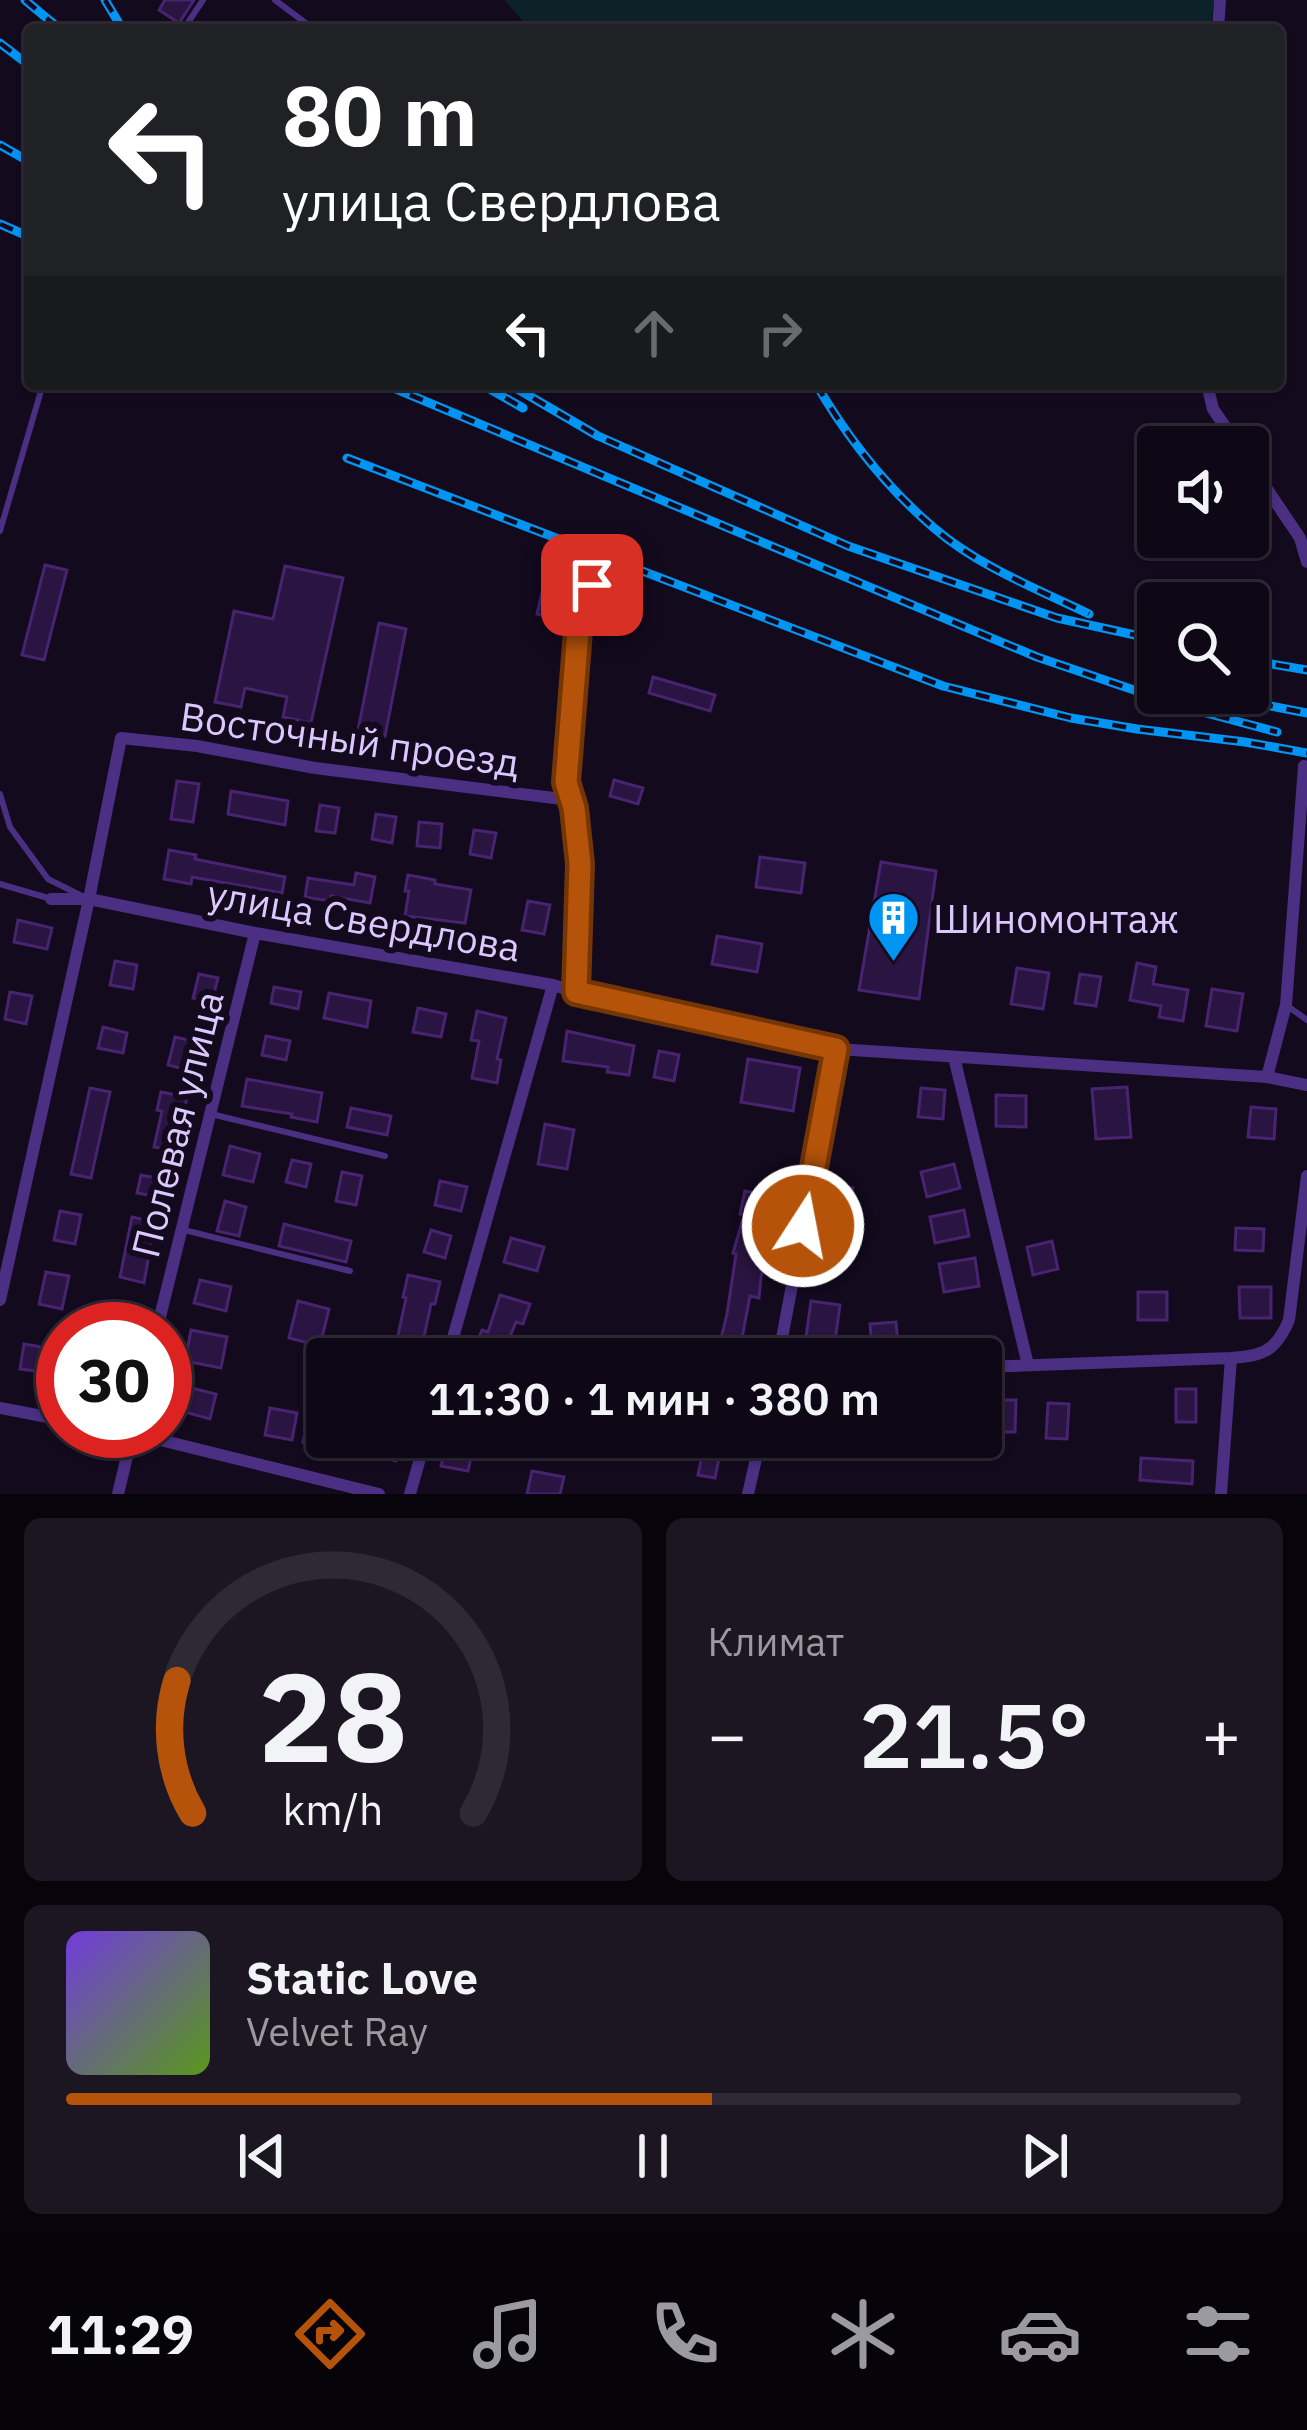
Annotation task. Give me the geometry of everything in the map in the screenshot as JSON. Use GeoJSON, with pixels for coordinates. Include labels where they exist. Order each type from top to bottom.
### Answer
{"type":"FeatureCollection","features":[{"type":"Feature","properties":{"kind":"street"},"geometry":{"type":"LineString","coordinates":[[1208,390],[1213,410],[1224,426]]}},
{"type":"Feature","properties":{"kind":"street"},"geometry":{"type":"LineString","coordinates":[[1269,492],[1300,538],[1307,562]]}},
{"type":"Feature","properties":{"kind":"street"},"geometry":{"type":"LineString","coordinates":[[576,992],[580,864],[566,782],[578,631],[592,585]]}},
{"type":"Feature","properties":{"kind":"street","name":"Восточный проезд"},"geometry":{"type":"LineString","coordinates":[[89,899],[121,738],[570,800]]}},
{"type":"Feature","properties":{"kind":"street"},"geometry":{"type":"LineString","coordinates":[[1267,1077],[1286,1006],[1304,766]]}},
{"type":"Feature","properties":{"kind":"street","name":"улица Свердлова"},"geometry":{"type":"LineString","coordinates":[[51,899],[89,899],[553,985],[836,1049],[1267,1077],[1307,1085]]}},
{"type":"Feature","properties":{"kind":"street"},"geometry":{"type":"LineString","coordinates":[[0,1300],[89,899]]}},
{"type":"Feature","properties":{"kind":"street","name":"Полевая улица"},"geometry":{"type":"LineString","coordinates":[[163,1302],[255,933]]}},
{"type":"Feature","properties":{"kind":"street"},"geometry":{"type":"LineString","coordinates":[[454,1338],[553,985]]}},
{"type":"Feature","properties":{"kind":"street"},"geometry":{"type":"LineString","coordinates":[[782,1338],[836,1049]]}},
{"type":"Feature","properties":{"kind":"street"},"geometry":{"type":"LineString","coordinates":[[954,1057],[1028,1365]]}},
{"type":"Feature","properties":{"kind":"street"},"geometry":{"type":"LineString","coordinates":[[1002,1366],[1260,1356],[1282,1337],[1288,1320],[1307,1176]]}},
{"type":"Feature","properties":{"kind":"street"},"geometry":{"type":"LineString","coordinates":[[1221,1494],[1231,1358]]}},
{"type":"Feature","properties":{"kind":"street"},"geometry":{"type":"LineString","coordinates":[[0,1408],[36,1415]]}},
{"type":"Feature","properties":{"kind":"street"},"geometry":{"type":"LineString","coordinates":[[192,1447],[379,1494]]}},
{"type":"Feature","properties":{"kind":"street"},"geometry":{"type":"LineString","coordinates":[[118,1494],[125,1458]]}},
{"type":"Feature","properties":{"kind":"street"},"geometry":{"type":"LineString","coordinates":[[410,1494],[419,1458]]}},
{"type":"Feature","properties":{"kind":"street"},"geometry":{"type":"LineString","coordinates":[[748,1494],[756,1458]]}},
{"type":"Feature","properties":{"kind":"lane"},"geometry":{"type":"LineString","coordinates":[[275,0],[307,24]]}},
{"type":"Feature","properties":{"kind":"lane"},"geometry":{"type":"LineString","coordinates":[[0,531],[41,390]]}},
{"type":"Feature","properties":{"kind":"lane"},"geometry":{"type":"LineString","coordinates":[[0,794],[10,827],[47,879],[89,899]]}},
{"type":"Feature","properties":{"kind":"lane"},"geometry":{"type":"LineString","coordinates":[[0,884],[51,899]]}},
{"type":"Feature","properties":{"kind":"lane"},"geometry":{"type":"LineString","coordinates":[[1286,1006],[1307,1019]]}},
{"type":"Feature","properties":{"kind":"lane"},"geometry":{"type":"LineString","coordinates":[[211,1114],[385,1156]]}},
{"type":"Feature","properties":{"kind":"lane"},"geometry":{"type":"LineString","coordinates":[[181,1229],[350,1271]]}},
{"type":"Feature","properties":{"kind":"shaded area"},"geometry":{"type":"Polygon","coordinates":[[[504,0],[1214,0],[1211,24],[526,24],[504,0]]]}},
{"type":"Feature","properties":{"kind":"building"},"geometry":{"type":"Polygon","coordinates":[[[165,0],[194,0],[179,23],[159,10],[165,0]]]}},
{"type":"Feature","properties":{"kind":"building"},"geometry":{"type":"Polygon","coordinates":[[[45,565],[67,570],[44,660],[22,655],[45,565]]]}},
{"type":"Feature","properties":{"kind":"building"},"geometry":{"type":"Polygon","coordinates":[[[285,566],[343,578],[311,723],[283,717],[287,697],[245,688],[241,707],[215,702],[234,611],[273,619],[285,566]]]}},
{"type":"Feature","properties":{"kind":"building"},"geometry":{"type":"Polygon","coordinates":[[[544,584],[578,592],[570,622],[537,614],[544,584]]]}},
{"type":"Feature","properties":{"kind":"building"},"geometry":{"type":"Polygon","coordinates":[[[379,623],[406,629],[385,736],[358,730],[379,623]]]}},
{"type":"Feature","properties":{"kind":"building"},"geometry":{"type":"Polygon","coordinates":[[[653,677],[715,695],[710,711],[649,693],[653,677]]]}},
{"type":"Feature","properties":{"kind":"building"},"geometry":{"type":"Polygon","coordinates":[[[614,780],[643,788],[638,804],[610,796],[614,780]]]}},
{"type":"Feature","properties":{"kind":"building"},"geometry":{"type":"Polygon","coordinates":[[[177,781],[199,784],[193,822],[171,819],[177,781]]]}},
{"type":"Feature","properties":{"kind":"building"},"geometry":{"type":"Polygon","coordinates":[[[231,791],[288,801],[285,825],[228,814],[231,791]]]}},
{"type":"Feature","properties":{"kind":"building"},"geometry":{"type":"Polygon","coordinates":[[[320,805],[339,808],[335,833],[316,831],[320,805]]]}},
{"type":"Feature","properties":{"kind":"building"},"geometry":{"type":"Polygon","coordinates":[[[376,814],[396,817],[392,843],[372,839],[376,814]]]}},
{"type":"Feature","properties":{"kind":"building"},"geometry":{"type":"Polygon","coordinates":[[[419,822],[442,824],[440,848],[417,846],[419,822]]]}},
{"type":"Feature","properties":{"kind":"building"},"geometry":{"type":"Polygon","coordinates":[[[474,830],[496,833],[491,858],[470,854],[474,830]]]}},
{"type":"Feature","properties":{"kind":"building"},"geometry":{"type":"Polygon","coordinates":[[[169,850],[285,877],[282,893],[192,877],[191,884],[164,879],[169,850]]]}},
{"type":"Feature","properties":{"kind":"building"},"geometry":{"type":"Polygon","coordinates":[[[760,857],[805,863],[801,893],[756,887],[760,857]]]}},
{"type":"Feature","properties":{"kind":"building"},"geometry":{"type":"Polygon","coordinates":[[[881,862],[936,871],[919,999],[859,990],[881,862]]]}},
{"type":"Feature","properties":{"kind":"building"},"geometry":{"type":"Polygon","coordinates":[[[356,873],[375,877],[370,903],[305,897],[308,878],[354,885],[356,873]]]}},
{"type":"Feature","properties":{"kind":"building"},"geometry":{"type":"Polygon","coordinates":[[[408,875],[471,890],[465,923],[405,916],[408,875]]]}},
{"type":"Feature","properties":{"kind":"building"},"geometry":{"type":"Polygon","coordinates":[[[528,901],[550,905],[544,934],[522,930],[528,901]]]}},
{"type":"Feature","properties":{"kind":"building"},"geometry":{"type":"Polygon","coordinates":[[[18,920],[52,928],[47,949],[14,942],[18,920]]]}},
{"type":"Feature","properties":{"kind":"building"},"geometry":{"type":"Polygon","coordinates":[[[717,936],[762,944],[757,972],[712,964],[717,936]]]}},
{"type":"Feature","properties":{"kind":"building"},"geometry":{"type":"Polygon","coordinates":[[[115,961],[137,965],[133,989],[110,985],[115,961]]]}},
{"type":"Feature","properties":{"kind":"building"},"geometry":{"type":"Polygon","coordinates":[[[1137,963],[1156,967],[1153,984],[1188,990],[1183,1021],[1159,1017],[1161,1006],[1130,1000],[1137,963]]]}},
{"type":"Feature","properties":{"kind":"building"},"geometry":{"type":"Polygon","coordinates":[[[1017,968],[1049,973],[1043,1009],[1011,1004],[1017,968]]]}},
{"type":"Feature","properties":{"kind":"building"},"geometry":{"type":"Polygon","coordinates":[[[199,974],[218,978],[212,1002],[193,998],[199,974]]]}},
{"type":"Feature","properties":{"kind":"building"},"geometry":{"type":"Polygon","coordinates":[[[1080,974],[1101,977],[1096,1006],[1075,1003],[1080,974]]]}},
{"type":"Feature","properties":{"kind":"building"},"geometry":{"type":"Polygon","coordinates":[[[274,987],[301,992],[298,1009],[271,1003],[274,987]]]}},
{"type":"Feature","properties":{"kind":"building"},"geometry":{"type":"Polygon","coordinates":[[[1212,989],[1243,994],[1237,1031],[1206,1026],[1212,989]]]}},
{"type":"Feature","properties":{"kind":"building"},"geometry":{"type":"Polygon","coordinates":[[[10,992],[32,996],[26,1024],[5,1019],[10,992]]]}},
{"type":"Feature","properties":{"kind":"building"},"geometry":{"type":"Polygon","coordinates":[[[329,993],[371,1001],[367,1027],[324,1018],[329,993]]]}},
{"type":"Feature","properties":{"kind":"building"},"geometry":{"type":"Polygon","coordinates":[[[418,1008],[446,1014],[441,1037],[413,1032],[418,1008]]]}},
{"type":"Feature","properties":{"kind":"building"},"geometry":{"type":"Polygon","coordinates":[[[477,1011],[506,1018],[497,1083],[472,1078],[479,1041],[471,1040],[477,1011]]]}},
{"type":"Feature","properties":{"kind":"building"},"geometry":{"type":"Polygon","coordinates":[[[103,1027],[127,1033],[123,1053],[98,1048],[103,1027]]]}},
{"type":"Feature","properties":{"kind":"building"},"geometry":{"type":"Polygon","coordinates":[[[567,1031],[634,1046],[629,1075],[563,1061],[567,1031]]]}},
{"type":"Feature","properties":{"kind":"building"},"geometry":{"type":"Polygon","coordinates":[[[266,1036],[290,1041],[286,1060],[262,1055],[266,1036]]]}},
{"type":"Feature","properties":{"kind":"building"},"geometry":{"type":"Polygon","coordinates":[[[175,1037],[205,1044],[198,1073],[168,1065],[175,1037]]]}},
{"type":"Feature","properties":{"kind":"building"},"geometry":{"type":"Polygon","coordinates":[[[659,1051],[679,1055],[674,1081],[654,1077],[659,1051]]]}},
{"type":"Feature","properties":{"kind":"building"},"geometry":{"type":"Polygon","coordinates":[[[748,1059],[800,1068],[793,1111],[741,1102],[748,1059]]]}},
{"type":"Feature","properties":{"kind":"building"},"geometry":{"type":"Polygon","coordinates":[[[247,1079],[322,1093],[317,1122],[242,1106],[247,1079]]]}},
{"type":"Feature","properties":{"kind":"building"},"geometry":{"type":"Polygon","coordinates":[[[1127,1087],[1131,1137],[1096,1139],[1092,1089],[1127,1087]]]}},
{"type":"Feature","properties":{"kind":"building"},"geometry":{"type":"Polygon","coordinates":[[[90,1088],[110,1092],[91,1178],[71,1174],[90,1088]]]}},
{"type":"Feature","properties":{"kind":"building"},"geometry":{"type":"Polygon","coordinates":[[[921,1088],[945,1090],[943,1119],[918,1117],[921,1088]]]}},
{"type":"Feature","properties":{"kind":"building"},"geometry":{"type":"Polygon","coordinates":[[[161,1092],[187,1097],[176,1151],[154,1147],[161,1092]]]}},
{"type":"Feature","properties":{"kind":"building"},"geometry":{"type":"Polygon","coordinates":[[[996,1095],[1026,1096],[1026,1127],[996,1126],[996,1095]]]}},
{"type":"Feature","properties":{"kind":"building"},"geometry":{"type":"Polygon","coordinates":[[[1251,1107],[1276,1109],[1274,1139],[1248,1137],[1251,1107]]]}},
{"type":"Feature","properties":{"kind":"building"},"geometry":{"type":"Polygon","coordinates":[[[351,1108],[391,1116],[387,1135],[347,1127],[351,1108]]]}},
{"type":"Feature","properties":{"kind":"building"},"geometry":{"type":"Polygon","coordinates":[[[545,1124],[574,1130],[567,1169],[538,1164],[545,1124]]]}},
{"type":"Feature","properties":{"kind":"building"},"geometry":{"type":"Polygon","coordinates":[[[230,1146],[260,1154],[253,1182],[223,1175],[230,1146]]]}},
{"type":"Feature","properties":{"kind":"building"},"geometry":{"type":"Polygon","coordinates":[[[292,1160],[311,1164],[306,1187],[286,1182],[292,1160]]]}},
{"type":"Feature","properties":{"kind":"building"},"geometry":{"type":"Polygon","coordinates":[[[954,1164],[960,1188],[927,1197],[921,1172],[954,1164]]]}},
{"type":"Feature","properties":{"kind":"building"},"geometry":{"type":"Polygon","coordinates":[[[342,1172],[362,1176],[356,1205],[336,1201],[342,1172]]]}},
{"type":"Feature","properties":{"kind":"building"},"geometry":{"type":"Polygon","coordinates":[[[141,1175],[167,1180],[164,1198],[137,1193],[141,1175]]]}},
{"type":"Feature","properties":{"kind":"building"},"geometry":{"type":"Polygon","coordinates":[[[440,1181],[467,1187],[461,1211],[435,1205],[440,1181]]]}},
{"type":"Feature","properties":{"kind":"building"},"geometry":{"type":"Polygon","coordinates":[[[835,1185],[853,1188],[848,1214],[831,1211],[835,1185]]]}},
{"type":"Feature","properties":{"kind":"building"},"geometry":{"type":"Polygon","coordinates":[[[745,1191],[779,1198],[759,1298],[750,1296],[742,1338],[721,1338],[733,1253],[744,1215],[740,1214],[745,1191]]]}},
{"type":"Feature","properties":{"kind":"building"},"geometry":{"type":"Polygon","coordinates":[[[225,1201],[246,1207],[239,1236],[217,1231],[225,1201]]]}},
{"type":"Feature","properties":{"kind":"building"},"geometry":{"type":"Polygon","coordinates":[[[964,1210],[969,1236],[935,1243],[930,1217],[964,1210]]]}},
{"type":"Feature","properties":{"kind":"building"},"geometry":{"type":"Polygon","coordinates":[[[60,1211],[81,1215],[75,1244],[54,1240],[60,1211]]]}},
{"type":"Feature","properties":{"kind":"building"},"geometry":{"type":"Polygon","coordinates":[[[132,1217],[155,1222],[144,1283],[120,1277],[132,1217]]]}},
{"type":"Feature","properties":{"kind":"building"},"geometry":{"type":"Polygon","coordinates":[[[284,1224],[351,1241],[346,1262],[279,1246],[284,1224]]]}},
{"type":"Feature","properties":{"kind":"building"},"geometry":{"type":"Polygon","coordinates":[[[1236,1228],[1264,1229],[1263,1251],[1235,1250],[1236,1228]]]}},
{"type":"Feature","properties":{"kind":"building"},"geometry":{"type":"Polygon","coordinates":[[[431,1230],[451,1236],[445,1258],[424,1252],[431,1230]]]}},
{"type":"Feature","properties":{"kind":"building"},"geometry":{"type":"Polygon","coordinates":[[[511,1238],[544,1247],[537,1271],[504,1262],[511,1238]]]}},
{"type":"Feature","properties":{"kind":"building"},"geometry":{"type":"Polygon","coordinates":[[[1052,1241],[1058,1269],[1033,1275],[1027,1247],[1052,1241]]]}},
{"type":"Feature","properties":{"kind":"building"},"geometry":{"type":"Polygon","coordinates":[[[975,1258],[979,1286],[944,1292],[939,1264],[975,1258]]]}},
{"type":"Feature","properties":{"kind":"building"},"geometry":{"type":"Polygon","coordinates":[[[46,1272],[69,1276],[63,1302],[39,1302],[46,1272]]]}},
{"type":"Feature","properties":{"kind":"building"},"geometry":{"type":"Polygon","coordinates":[[[408,1275],[440,1282],[424,1338],[397,1338],[408,1275]]]}},
{"type":"Feature","properties":{"kind":"building"},"geometry":{"type":"Polygon","coordinates":[[[200,1280],[231,1287],[226,1311],[194,1303],[200,1280]]]}},
{"type":"Feature","properties":{"kind":"building"},"geometry":{"type":"Polygon","coordinates":[[[1239,1287],[1271,1287],[1271,1318],[1240,1318],[1239,1287]]]}},
{"type":"Feature","properties":{"kind":"building"},"geometry":{"type":"Polygon","coordinates":[[[1138,1292],[1167,1292],[1167,1320],[1138,1320],[1138,1292]]]}},
{"type":"Feature","properties":{"kind":"building"},"geometry":{"type":"Polygon","coordinates":[[[500,1295],[530,1304],[523,1324],[516,1322],[510,1338],[479,1338],[482,1330],[488,1332],[500,1295]]]}},
{"type":"Feature","properties":{"kind":"building"},"geometry":{"type":"Polygon","coordinates":[[[298,1301],[329,1309],[322,1338],[306,1338],[306,1342],[289,1338],[298,1301]]]}},
{"type":"Feature","properties":{"kind":"building"},"geometry":{"type":"Polygon","coordinates":[[[811,1301],[840,1305],[835,1338],[806,1337],[811,1301]]]}},
{"type":"Feature","properties":{"kind":"building"},"geometry":{"type":"Polygon","coordinates":[[[896,1322],[897,1338],[871,1338],[870,1324],[896,1322]]]}},
{"type":"Feature","properties":{"kind":"building"},"geometry":{"type":"Polygon","coordinates":[[[192,1330],[227,1337],[221,1368],[192,1362],[192,1330]]]}},
{"type":"Feature","properties":{"kind":"building"},"geometry":{"type":"Polygon","coordinates":[[[24,1344],[36,1346],[36,1371],[20,1369],[24,1344]]]}},
{"type":"Feature","properties":{"kind":"building"},"geometry":{"type":"Polygon","coordinates":[[[192,1388],[216,1394],[210,1419],[192,1414],[192,1388]]]}},
{"type":"Feature","properties":{"kind":"building"},"geometry":{"type":"Polygon","coordinates":[[[1176,1389],[1196,1389],[1196,1422],[1176,1422],[1176,1389]]]}},
{"type":"Feature","properties":{"kind":"building"},"geometry":{"type":"Polygon","coordinates":[[[1002,1400],[1016,1400],[1015,1432],[1002,1432],[1002,1400]]]}},
{"type":"Feature","properties":{"kind":"building"},"geometry":{"type":"Polygon","coordinates":[[[1048,1403],[1069,1404],[1067,1439],[1046,1438],[1048,1403]]]}},
{"type":"Feature","properties":{"kind":"building"},"geometry":{"type":"Polygon","coordinates":[[[270,1408],[297,1413],[292,1440],[265,1435],[270,1408]]]}},
{"type":"Feature","properties":{"kind":"building"},"geometry":{"type":"Polygon","coordinates":[[[443,1458],[471,1458],[468,1471],[441,1466],[443,1458]]]}},
{"type":"Feature","properties":{"kind":"building"},"geometry":{"type":"Polygon","coordinates":[[[701,1458],[719,1458],[715,1478],[698,1475],[701,1458]]]}},
{"type":"Feature","properties":{"kind":"building"},"geometry":{"type":"Polygon","coordinates":[[[1141,1458],[1193,1461],[1192,1484],[1140,1480],[1141,1458]]]}},
{"type":"Feature","properties":{"kind":"building"},"geometry":{"type":"Polygon","coordinates":[[[532,1471],[564,1477],[560,1494],[527,1494],[532,1471]]]}},
{"type":"Feature","properties":{"kind":"railway"},"geometry":{"type":"LineString","coordinates":[[25,0],[54,24]]}},
{"type":"Feature","properties":{"kind":"railway"},"geometry":{"type":"LineString","coordinates":[[105,0],[119,24]]}},
{"type":"Feature","properties":{"kind":"railway"},"geometry":{"type":"LineString","coordinates":[[0,43],[24,61]]}},
{"type":"Feature","properties":{"kind":"railway"},"geometry":{"type":"LineString","coordinates":[[0,145],[24,159]]}},
{"type":"Feature","properties":{"kind":"railway"},"geometry":{"type":"LineString","coordinates":[[0,224],[24,234]]}},
{"type":"Feature","properties":{"kind":"railway"},"geometry":{"type":"LineString","coordinates":[[398,390],[1037,657],[1184,707],[1277,732]]}},
{"type":"Feature","properties":{"kind":"railway"},"geometry":{"type":"LineString","coordinates":[[492,390],[523,408]]}},
{"type":"Feature","properties":{"kind":"railway"},"geometry":{"type":"LineString","coordinates":[[519,390],[598,436],[848,546],[1057,618],[1137,635]]}},
{"type":"Feature","properties":{"kind":"railway"},"geometry":{"type":"LineString","coordinates":[[820,390],[869,461],[934,528],[989,565],[1089,614]]}},
{"type":"Feature","properties":{"kind":"railway"},"geometry":{"type":"LineString","coordinates":[[347,458],[943,686],[1071,718],[1307,753]]}},
{"type":"Feature","properties":{"kind":"railway"},"geometry":{"type":"LineString","coordinates":[[1269,664],[1307,670]]}},
{"type":"Feature","properties":{"kind":"railway"},"geometry":{"type":"LineString","coordinates":[[1269,706],[1307,713]]}},
{"type":"Feature","properties":{"kind":"place","name":"Шиномонтаж"},"geometry":{"type":"Point","coordinates":[894,964]}},
{"type":"Feature","properties":{"kind":"route"},"geometry":{"type":"LineString","coordinates":[[592,585],[578,631],[566,782],[580,864],[576,992],[836,1049],[803,1226]]}}]}
